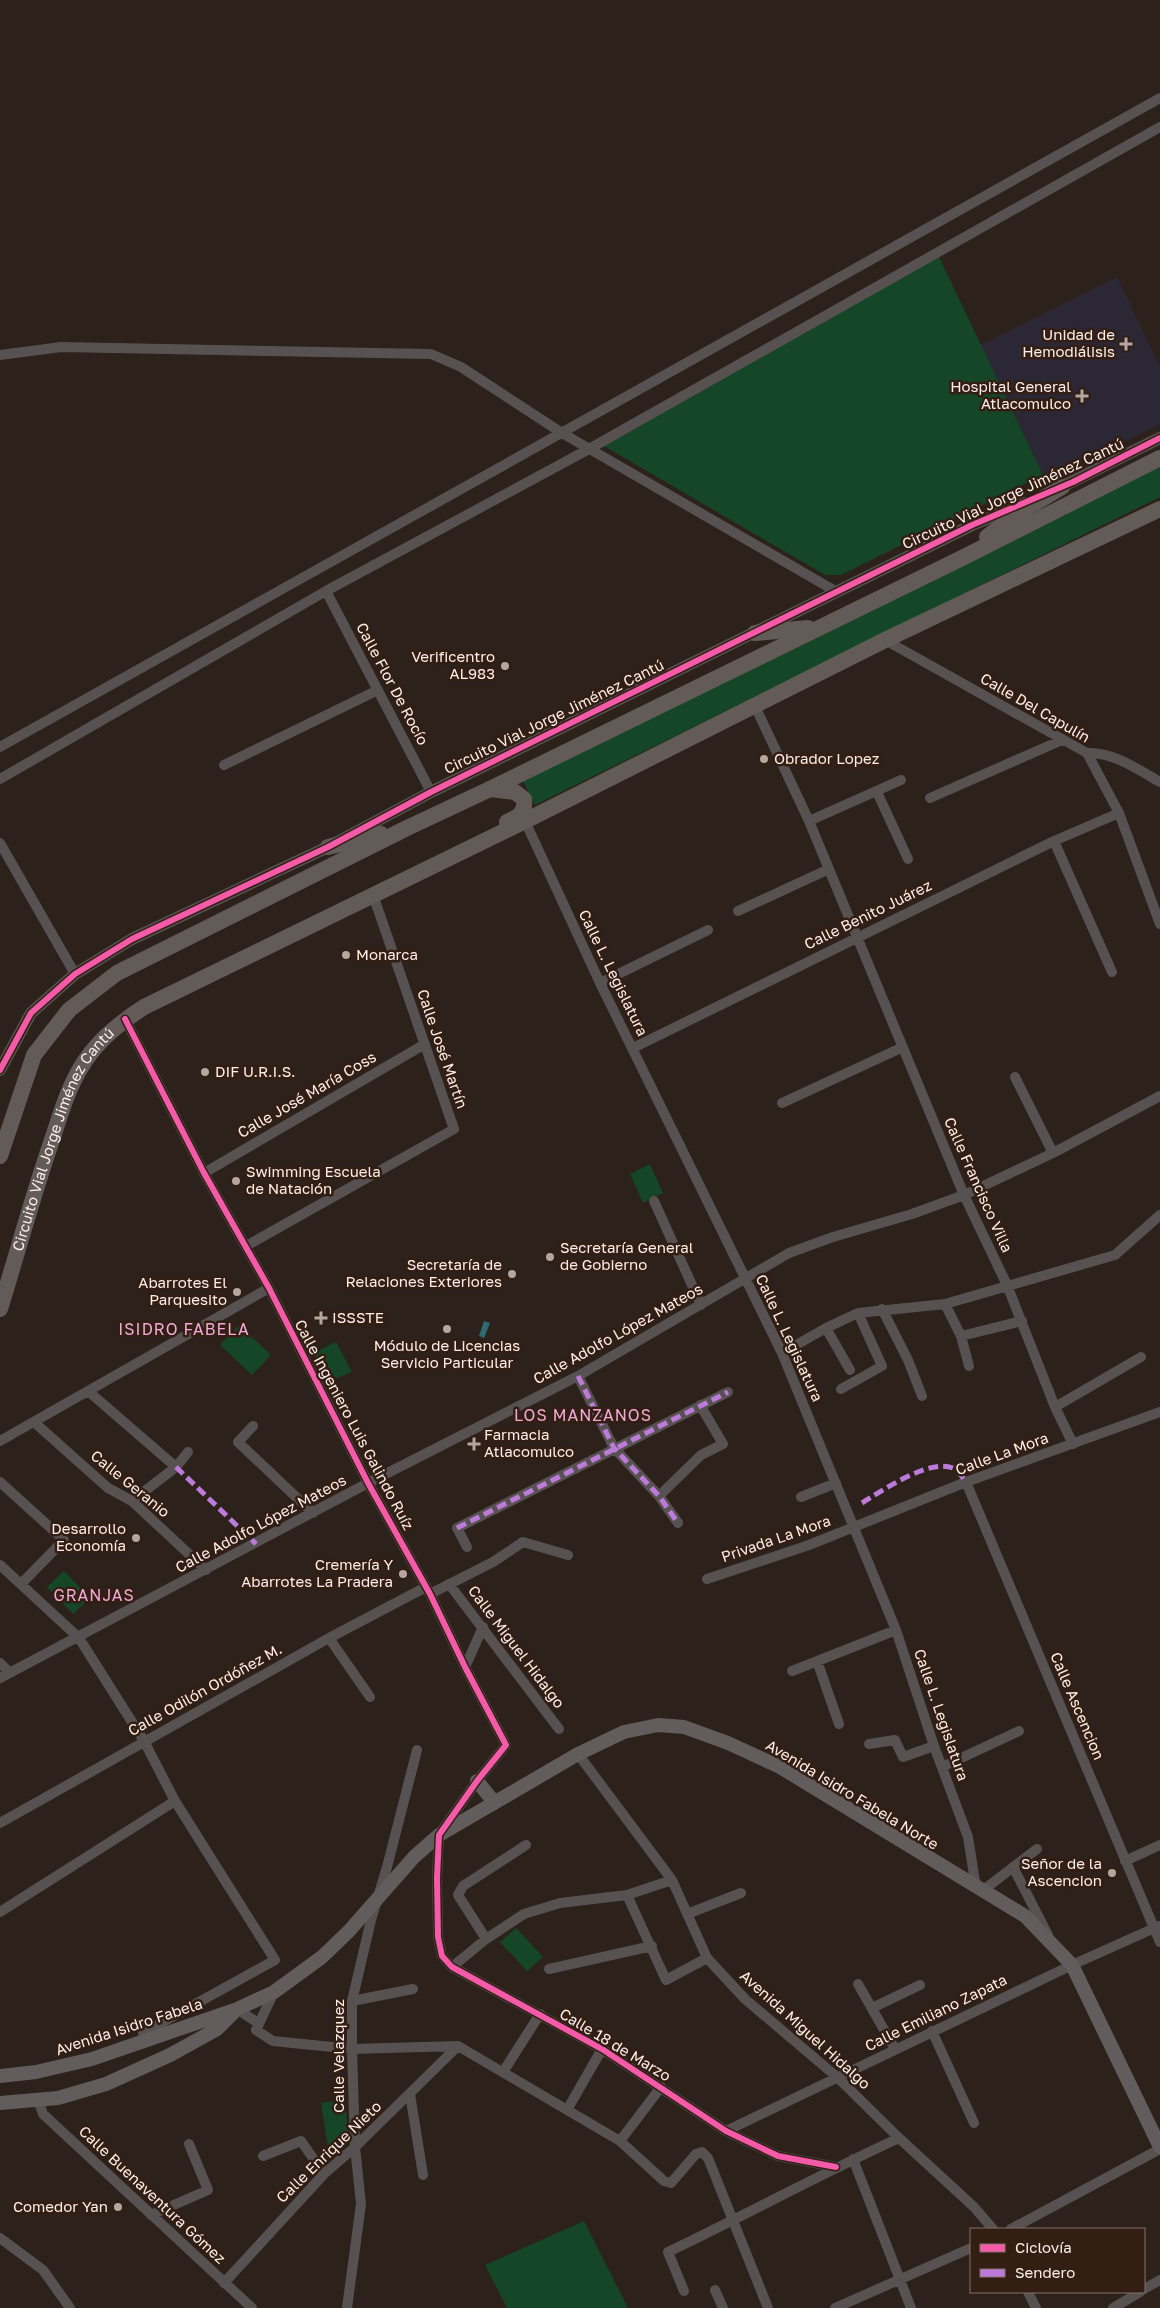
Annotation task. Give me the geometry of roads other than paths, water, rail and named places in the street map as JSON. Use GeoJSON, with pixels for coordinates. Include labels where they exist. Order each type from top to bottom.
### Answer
{"type":"FeatureCollection","features":[{"type":"Feature","properties":{"kind":"main road","name":"Circuito Vial Jorge Jiménez Cantú"},"geometry":{"type":"LineString","coordinates":[[0,1156],[34,1055],[70,1010],[117,973],[407,828],[962,558],[1160,458]]}},
{"type":"Feature","properties":{"kind":"main road"},"geometry":{"type":"LineString","coordinates":[[962,558],[1020,512],[1062,487]]}},
{"type":"Feature","properties":{"kind":"main road","name":"Circuito Vial Jorge Jiménez Cantú"},"geometry":{"type":"LineString","coordinates":[[0,1309],[46,1156],[69,1091],[89,1054],[106,1035],[125,1019],[144,1007],[524,821],[885,640],[1160,509]]}},
{"type":"Feature","properties":{"kind":"main road"},"geometry":{"type":"LineString","coordinates":[[755,632],[818,627]]}},
{"type":"Feature","properties":{"kind":"main road"},"geometry":{"type":"LineString","coordinates":[[423,870],[433,859],[522,813],[525,806],[524,799],[520,795],[505,790],[490,789]]}},
{"type":"Feature","properties":{"kind":"main road"},"geometry":{"type":"LineString","coordinates":[[328,847],[407,828]]}},
{"type":"Feature","properties":{"kind":"main road","name":"Avenida Isidro Fabela Norte"},"geometry":{"type":"LineString","coordinates":[[378,1897],[414,1857],[439,1835],[578,1754],[624,1732],[658,1725],[684,1727],[728,1743],[780,1768],[979,1890],[1025,1916],[1072,1965],[1160,2148]]}},
{"type":"Feature","properties":{"kind":"main road"},"geometry":{"type":"LineString","coordinates":[[477,1781],[494,1802]]}},
{"type":"Feature","properties":{"kind":"main road","name":"Avenida Isidro Fabela"},"geometry":{"type":"LineString","coordinates":[[0,2076],[36,2072],[92,2059],[237,2009],[274,1992],[322,1957],[378,1897]]}},
{"type":"Feature","properties":{"kind":"main road","name":"Avenida Isidro Fabela"},"geometry":{"type":"LineString","coordinates":[[0,2104],[58,2098],[106,2084],[217,2029],[237,2009]]}},
{"type":"Feature","properties":{"kind":"main road"},"geometry":{"type":"LineString","coordinates":[[147,2039],[152,2046],[154,2055],[151,2063]]}},
{"type":"Feature","properties":{"kind":"street"},"geometry":{"type":"LineString","coordinates":[[0,747],[1160,98]]}},
{"type":"Feature","properties":{"kind":"street"},"geometry":{"type":"LineString","coordinates":[[0,779],[326,591],[589,448],[1160,127]]}},
{"type":"Feature","properties":{"kind":"street"},"geometry":{"type":"LineString","coordinates":[[0,355],[61,347],[431,354],[461,367],[562,433],[837,592]]}},
{"type":"Feature","properties":{"kind":"street","name":"Circuito Vial Jorge Jiménez Cantú"},"geometry":{"type":"LineString","coordinates":[[0,1070],[32,1013],[75,974],[132,939],[328,847],[431,792],[972,525],[1062,487],[1160,438]]}},
{"type":"Feature","properties":{"kind":"street","name":"Calle Flor De Rocío"},"geometry":{"type":"LineString","coordinates":[[326,591],[431,792]]}},
{"type":"Feature","properties":{"kind":"street","name":"Calle Del Capulín"},"geometry":{"type":"LineString","coordinates":[[885,640],[1086,753],[1119,813],[1160,924]]}},
{"type":"Feature","properties":{"kind":"street"},"geometry":{"type":"LineString","coordinates":[[224,765],[378,690]]}},
{"type":"Feature","properties":{"kind":"street","name":"Calle Francisco Villa"},"geometry":{"type":"LineString","coordinates":[[755,706],[809,821],[964,1195],[1007,1285],[1055,1407],[1073,1444]]}},
{"type":"Feature","properties":{"kind":"street"},"geometry":{"type":"LineString","coordinates":[[930,798],[1062,740]]}},
{"type":"Feature","properties":{"kind":"street"},"geometry":{"type":"LineString","coordinates":[[1086,753],[1100,752],[1115,757],[1160,782]]}},
{"type":"Feature","properties":{"kind":"street"},"geometry":{"type":"LineString","coordinates":[[809,821],[878,792],[901,780]]}},
{"type":"Feature","properties":{"kind":"street"},"geometry":{"type":"LineString","coordinates":[[878,792],[908,859]]}},
{"type":"Feature","properties":{"kind":"street","name":"Calle Benito Juárez"},"geometry":{"type":"LineString","coordinates":[[632,1048],[1054,841],[1119,813]]}},
{"type":"Feature","properties":{"kind":"street","name":"Calle L. Legislatura"},"geometry":{"type":"LineString","coordinates":[[524,821],[600,983],[782,1353],[855,1526],[896,1630],[934,1746],[968,1837],[979,1890]]}},
{"type":"Feature","properties":{"kind":"street"},"geometry":{"type":"LineString","coordinates":[[1054,841],[1112,972]]}},
{"type":"Feature","properties":{"kind":"street"},"geometry":{"type":"LineString","coordinates":[[0,843],[75,974]]}},
{"type":"Feature","properties":{"kind":"street"},"geometry":{"type":"LineString","coordinates":[[738,911],[828,869]]}},
{"type":"Feature","properties":{"kind":"street","name":"Calle José Martín"},"geometry":{"type":"LineString","coordinates":[[246,1246],[454,1129],[373,895]]}},
{"type":"Feature","properties":{"kind":"street"},"geometry":{"type":"LineString","coordinates":[[600,983],[708,930]]}},
{"type":"Feature","properties":{"kind":"street","name":"Calle Ingeniero Luis Galindo Ruíz"},"geometry":{"type":"LineString","coordinates":[[125,1019],[204,1173],[269,1288],[368,1484],[428,1590],[465,1667],[506,1745],[477,1781],[439,1835]]}},
{"type":"Feature","properties":{"kind":"street","name":"Calle José María Coss"},"geometry":{"type":"LineString","coordinates":[[204,1173],[425,1044]]}},
{"type":"Feature","properties":{"kind":"street"},"geometry":{"type":"LineString","coordinates":[[782,1103],[903,1047]]}},
{"type":"Feature","properties":{"kind":"street"},"geometry":{"type":"LineString","coordinates":[[1015,1077],[1052,1153]]}},
{"type":"Feature","properties":{"kind":"street","name":"Calle Adolfo López Mateos"},"geometry":{"type":"LineString","coordinates":[[0,1678],[368,1484],[578,1376],[789,1253],[833,1237],[912,1214],[964,1195],[1052,1153],[1160,1096]]}},
{"type":"Feature","properties":{"kind":"street"},"geometry":{"type":"LineString","coordinates":[[654,1201],[702,1305]]}},
{"type":"Feature","properties":{"kind":"street"},"geometry":{"type":"LineString","coordinates":[[782,1353],[826,1328],[858,1313],[882,1309],[945,1304],[1115,1254],[1160,1215]]}},
{"type":"Feature","properties":{"kind":"street"},"geometry":{"type":"LineString","coordinates":[[0,1441],[269,1288]]}},
{"type":"Feature","properties":{"kind":"street"},"geometry":{"type":"LineString","coordinates":[[945,1304],[961,1336],[969,1366]]}},
{"type":"Feature","properties":{"kind":"street"},"geometry":{"type":"LineString","coordinates":[[882,1309],[908,1360],[922,1396]]}},
{"type":"Feature","properties":{"kind":"street"},"geometry":{"type":"LineString","coordinates":[[841,1389],[882,1366],[858,1313]]}},
{"type":"Feature","properties":{"kind":"street"},"geometry":{"type":"LineString","coordinates":[[961,1336],[1022,1321]]}},
{"type":"Feature","properties":{"kind":"street"},"geometry":{"type":"LineString","coordinates":[[826,1328],[850,1370]]}},
{"type":"Feature","properties":{"kind":"street"},"geometry":{"type":"LineString","coordinates":[[1055,1407],[1141,1357]]}},
{"type":"Feature","properties":{"kind":"street"},"geometry":{"type":"LineString","coordinates":[[578,1376],[614,1448],[659,1496],[678,1523]]}},
{"type":"Feature","properties":{"kind":"street"},"geometry":{"type":"LineString","coordinates":[[88,1391],[176,1467]]}},
{"type":"Feature","properties":{"kind":"street"},"geometry":{"type":"LineString","coordinates":[[467,1547],[457,1528],[728,1392]]}},
{"type":"Feature","properties":{"kind":"street"},"geometry":{"type":"LineString","coordinates":[[659,1496],[701,1455],[723,1444],[700,1405]]}},
{"type":"Feature","properties":{"kind":"street","name":"Calle La Mora"},"geometry":{"type":"LineString","coordinates":[[855,1526],[966,1482],[1160,1412]]}},
{"type":"Feature","properties":{"kind":"street","name":"Calle Geranio"},"geometry":{"type":"LineString","coordinates":[[34,1422],[108,1488],[132,1502],[206,1570]]}},
{"type":"Feature","properties":{"kind":"street"},"geometry":{"type":"LineString","coordinates":[[253,1426],[238,1442],[313,1513]]}},
{"type":"Feature","properties":{"kind":"street"},"geometry":{"type":"LineString","coordinates":[[132,1502],[176,1467],[188,1452]]}},
{"type":"Feature","properties":{"kind":"street"},"geometry":{"type":"LineString","coordinates":[[0,1482],[64,1540],[22,1583]]}},
{"type":"Feature","properties":{"kind":"street","name":"Calle Ascencion"},"geometry":{"type":"LineString","coordinates":[[966,1482],[1125,1861],[1157,1927],[1160,1942]]}},
{"type":"Feature","properties":{"kind":"street"},"geometry":{"type":"LineString","coordinates":[[801,1497],[836,1483]]}},
{"type":"Feature","properties":{"kind":"street","name":"Privada La Mora"},"geometry":{"type":"LineString","coordinates":[[707,1579],[809,1545],[855,1526]]}},
{"type":"Feature","properties":{"kind":"street","name":"Calle Odilón Ordóñez M."},"geometry":{"type":"LineString","coordinates":[[0,1823],[329,1638],[428,1590],[449,1584],[492,1562],[524,1542],[568,1556]]}},
{"type":"Feature","properties":{"kind":"street"},"geometry":{"type":"LineString","coordinates":[[0,1564],[79,1638],[144,1741],[175,1801],[274,1960],[143,2033],[147,2039]]}},
{"type":"Feature","properties":{"kind":"street","name":"Calle Miguel Hidalgo"},"geometry":{"type":"LineString","coordinates":[[449,1584],[559,1729]]}},
{"type":"Feature","properties":{"kind":"street"},"geometry":{"type":"LineString","coordinates":[[465,1667],[483,1627]]}},
{"type":"Feature","properties":{"kind":"street"},"geometry":{"type":"LineString","coordinates":[[792,1671],[896,1630]]}},
{"type":"Feature","properties":{"kind":"street"},"geometry":{"type":"LineString","coordinates":[[329,1638],[370,1697]]}},
{"type":"Feature","properties":{"kind":"street"},"geometry":{"type":"LineString","coordinates":[[817,1661],[839,1724]]}},
{"type":"Feature","properties":{"kind":"street"},"geometry":{"type":"LineString","coordinates":[[0,1664],[10,1673]]}},
{"type":"Feature","properties":{"kind":"street"},"geometry":{"type":"LineString","coordinates":[[942,1767],[1019,1732]]}},
{"type":"Feature","properties":{"kind":"street"},"geometry":{"type":"LineString","coordinates":[[869,1744],[896,1740],[904,1757],[934,1746]]}},
{"type":"Feature","properties":{"kind":"street","name":"Calle Velazquez"},"geometry":{"type":"LineString","coordinates":[[347,2308],[361,2204],[355,2147],[352,2001],[417,1750]]}},
{"type":"Feature","properties":{"kind":"street","name":"Avenida Miguel Hidalgo"},"geometry":{"type":"LineString","coordinates":[[578,1754],[672,1880],[707,1958],[745,1999],[837,2078],[974,2207],[992,2228]]}},
{"type":"Feature","properties":{"kind":"street"},"geometry":{"type":"LineString","coordinates":[[0,1912],[175,1801]]}},
{"type":"Feature","properties":{"kind":"street","name":"Calle 18 de Marzo"},"geometry":{"type":"LineString","coordinates":[[439,1835],[437,1878],[438,1937],[442,1956],[452,1967],[602,2049],[726,2131],[778,2156],[836,2167]]}},
{"type":"Feature","properties":{"kind":"street"},"geometry":{"type":"LineString","coordinates":[[486,1939],[458,1895],[463,1886],[526,1844]]}},
{"type":"Feature","properties":{"kind":"street"},"geometry":{"type":"LineString","coordinates":[[1125,1861],[1160,1845]]}},
{"type":"Feature","properties":{"kind":"street"},"geometry":{"type":"LineString","coordinates":[[979,1890],[1037,1849]]}},
{"type":"Feature","properties":{"kind":"street"},"geometry":{"type":"LineString","coordinates":[[1013,1867],[1050,1940]]}},
{"type":"Feature","properties":{"kind":"street"},"geometry":{"type":"LineString","coordinates":[[452,1967],[486,1939],[524,1914],[560,1903],[627,1895],[672,1880]]}},
{"type":"Feature","properties":{"kind":"street"},"geometry":{"type":"LineString","coordinates":[[687,1914],[742,1893]]}},
{"type":"Feature","properties":{"kind":"street"},"geometry":{"type":"LineString","coordinates":[[627,1895],[666,1980],[707,1958]]}},
{"type":"Feature","properties":{"kind":"street","name":"Calle Emiliano Zapata"},"geometry":{"type":"LineString","coordinates":[[726,2131],[932,2031],[1157,1927]]}},
{"type":"Feature","properties":{"kind":"street"},"geometry":{"type":"LineString","coordinates":[[549,1969],[652,1946]]}},
{"type":"Feature","properties":{"kind":"street"},"geometry":{"type":"LineString","coordinates":[[858,1984],[895,2049]]}},
{"type":"Feature","properties":{"kind":"street"},"geometry":{"type":"LineString","coordinates":[[872,2008],[920,1985]]}},
{"type":"Feature","properties":{"kind":"street"},"geometry":{"type":"LineString","coordinates":[[352,2001],[413,1989]]}},
{"type":"Feature","properties":{"kind":"street"},"geometry":{"type":"LineString","coordinates":[[274,1992],[256,2030],[273,2041],[352,2049],[458,2046],[620,2140],[664,2181],[672,2183],[696,2154],[702,2152],[708,2158],[768,2308]]}},
{"type":"Feature","properties":{"kind":"street"},"geometry":{"type":"LineString","coordinates":[[237,2009],[258,2023]]}},
{"type":"Feature","properties":{"kind":"street"},"geometry":{"type":"LineString","coordinates":[[503,2072],[540,2014]]}},
{"type":"Feature","properties":{"kind":"street"},"geometry":{"type":"LineString","coordinates":[[932,2031],[974,2123]]}},
{"type":"Feature","properties":{"kind":"street","name":"Calle Enrique Nieto"},"geometry":{"type":"LineString","coordinates":[[224,2283],[324,2174],[355,2147],[458,2046]]}},
{"type":"Feature","properties":{"kind":"street"},"geometry":{"type":"LineString","coordinates":[[567,2110],[602,2049]]}},
{"type":"Feature","properties":{"kind":"street"},"geometry":{"type":"LineString","coordinates":[[620,2140],[661,2087]]}},
{"type":"Feature","properties":{"kind":"street"},"geometry":{"type":"LineString","coordinates":[[410,2094],[423,2175]]}},
{"type":"Feature","properties":{"kind":"street","name":"Calle Buenaventura Gómez"},"geometry":{"type":"LineString","coordinates":[[38,2100],[43,2114],[252,2308]]}},
{"type":"Feature","properties":{"kind":"street"},"geometry":{"type":"LineString","coordinates":[[684,2291],[668,2252],[733,2221],[836,2167],[899,2138]]}},
{"type":"Feature","properties":{"kind":"street"},"geometry":{"type":"LineString","coordinates":[[263,2156],[301,2141],[324,2174]]}},
{"type":"Feature","properties":{"kind":"street"},"geometry":{"type":"LineString","coordinates":[[151,2215],[208,2190],[189,2144]]}},
{"type":"Feature","properties":{"kind":"street"},"geometry":{"type":"LineString","coordinates":[[1013,2228],[1160,2148]]}},
{"type":"Feature","properties":{"kind":"street"},"geometry":{"type":"LineString","coordinates":[[853,2159],[911,2308]]}},
{"type":"Feature","properties":{"kind":"street"},"geometry":{"type":"LineString","coordinates":[[0,2238],[43,2270],[70,2308]]}},
{"type":"Feature","properties":{"kind":"street"},"geometry":{"type":"LineString","coordinates":[[835,2308],[970,2248]]}},
{"type":"Feature","properties":{"kind":"street"},"geometry":{"type":"LineString","coordinates":[[1145,2289],[1160,2280]]}},
{"type":"Feature","properties":{"kind":"street"},"geometry":{"type":"LineString","coordinates":[[715,2290],[723,2308]]}},
{"type":"Feature","properties":{"kind":"street"},"geometry":{"type":"LineString","coordinates":[[1028,2293],[1036,2308]]}},
{"type":"Feature","properties":{"kind":"street"},"geometry":{"type":"LineString","coordinates":[[1113,2308],[1138,2293]]}},
{"type":"Feature","properties":{"kind":"water"},"geometry":{"type":"Polygon","coordinates":[[[484,1321],[490,1323],[484,1338],[479,1336],[484,1321]]]}},
{"type":"Feature","properties":{"kind":"place","name":"Unidad de Hemodiálisis"},"geometry":{"type":"Point","coordinates":[1126,344]}},
{"type":"Feature","properties":{"kind":"place","name":"Hospital General Atlacomulco"},"geometry":{"type":"Point","coordinates":[1082,396]}},
{"type":"Feature","properties":{"kind":"place","name":"Verificentro AL983"},"geometry":{"type":"Point","coordinates":[505,666]}},
{"type":"Feature","properties":{"kind":"place","name":"Obrador Lopez"},"geometry":{"type":"Point","coordinates":[764,759]}},
{"type":"Feature","properties":{"kind":"place","name":"Monarca"},"geometry":{"type":"Point","coordinates":[346,955]}},
{"type":"Feature","properties":{"kind":"place","name":"DIF U.R.I.S."},"geometry":{"type":"Point","coordinates":[205,1072]}},
{"type":"Feature","properties":{"kind":"place","name":"Swimming Escuela de Natación"},"geometry":{"type":"Point","coordinates":[236,1181]}},
{"type":"Feature","properties":{"kind":"place","name":"Secretaría General de Gobierno"},"geometry":{"type":"Point","coordinates":[550,1257]}},
{"type":"Feature","properties":{"kind":"place","name":"Secretaría de Relaciones Exteriores"},"geometry":{"type":"Point","coordinates":[512,1274]}},
{"type":"Feature","properties":{"kind":"place","name":"Abarrotes El Parquesito"},"geometry":{"type":"Point","coordinates":[237,1292]}},
{"type":"Feature","properties":{"kind":"place","name":"ISSSTE"},"geometry":{"type":"Point","coordinates":[321,1318]}},
{"type":"Feature","properties":{"kind":"place","name":"Módulo de Licencias Servicio Particular"},"geometry":{"type":"Point","coordinates":[447,1329]}},
{"type":"Feature","properties":{"kind":"place","name":"Farmacia Atlacomulco"},"geometry":{"type":"Point","coordinates":[474,1444]}},
{"type":"Feature","properties":{"kind":"place","name":"Desarrollo Economía"},"geometry":{"type":"Point","coordinates":[136,1538]}},
{"type":"Feature","properties":{"kind":"place","name":"Cremería Y Abarrotes La Pradera"},"geometry":{"type":"Point","coordinates":[403,1574]}},
{"type":"Feature","properties":{"kind":"place","name":"Señor de la Ascencion"},"geometry":{"type":"Point","coordinates":[1112,1873]}},
{"type":"Feature","properties":{"kind":"place","name":"Comedor Yan"},"geometry":{"type":"Point","coordinates":[118,2207]}},
{"type":"Feature","properties":{"kind":"district","name":"ISIDRO FABELA"},"geometry":{"type":"Point","coordinates":[184,1329]}},
{"type":"Feature","properties":{"kind":"district","name":"LOS MANZANOS"},"geometry":{"type":"Point","coordinates":[583,1415]}},
{"type":"Feature","properties":{"kind":"district","name":"GRANJAS"},"geometry":{"type":"Point","coordinates":[94,1595]}}]}
